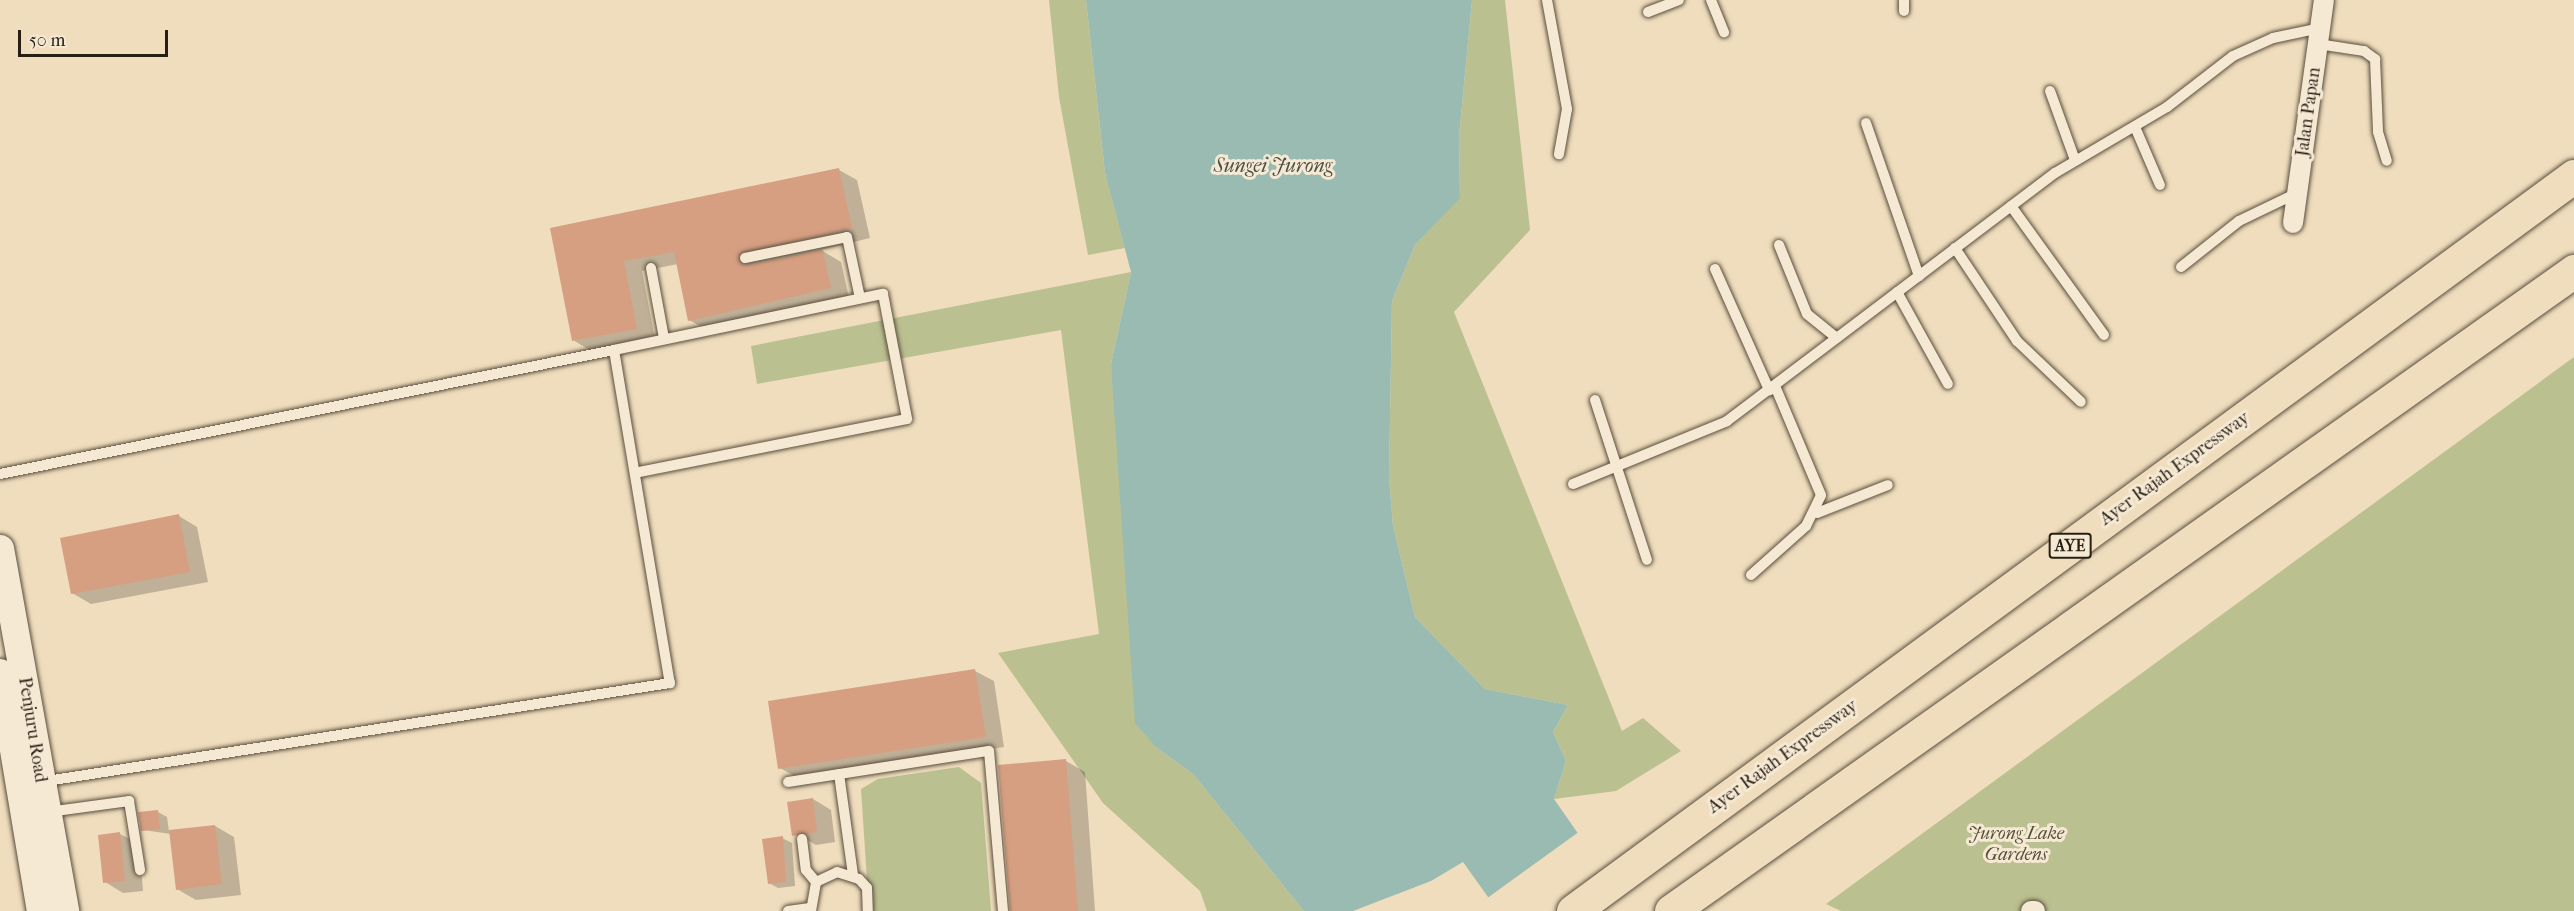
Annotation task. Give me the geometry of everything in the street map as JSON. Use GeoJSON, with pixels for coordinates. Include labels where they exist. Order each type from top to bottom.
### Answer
{"type":"FeatureCollection","features":[{"type":"Feature","properties":{"kind":"highway","name":"Ayer Rajah Expressway"},"geometry":{"type":"LineString","coordinates":[[1573,911],[2574,176]]}},
{"type":"Feature","properties":{"kind":"highway"},"geometry":{"type":"LineString","coordinates":[[1671,911],[2574,271]]}},
{"type":"Feature","properties":{"kind":"main road","name":"Penjuru Road"},"geometry":{"type":"LineString","coordinates":[[0,548],[22,736],[35,814],[40,911]]}},
{"type":"Feature","properties":{"kind":"main road","name":"Penjuru Road"},"geometry":{"type":"LineString","coordinates":[[0,672],[22,736]]}},
{"type":"Feature","properties":{"kind":"main road","name":"Penjuru Road"},"geometry":{"type":"LineString","coordinates":[[35,814],[65,911]]}},
{"type":"Feature","properties":{"kind":"street","name":"Jalan Papan"},"geometry":{"type":"LineString","coordinates":[[2293,223],[2324,0]]}},
{"type":"Feature","properties":{"kind":"street"},"geometry":{"type":"LineString","coordinates":[[2031,911],[2036,911]]}},
{"type":"Feature","properties":{"kind":"lane"},"geometry":{"type":"LineString","coordinates":[[1547,0],[1567,109],[1559,154]]}},
{"type":"Feature","properties":{"kind":"lane"},"geometry":{"type":"LineString","coordinates":[[1648,12],[1679,0]]}},
{"type":"Feature","properties":{"kind":"lane"},"geometry":{"type":"LineString","coordinates":[[1711,0],[1724,32]]}},
{"type":"Feature","properties":{"kind":"lane"},"geometry":{"type":"LineString","coordinates":[[1573,484],[1727,421],[2075,160],[2135,127],[2234,56],[2273,38],[2319,36],[2364,51],[2374,58],[2378,132],[2388,161]]}},
{"type":"Feature","properties":{"kind":"lane"},"geometry":{"type":"LineString","coordinates":[[2050,91],[2075,160]]}},
{"type":"Feature","properties":{"kind":"lane"},"geometry":{"type":"LineString","coordinates":[[1866,123],[1919,276]]}},
{"type":"Feature","properties":{"kind":"lane"},"geometry":{"type":"LineString","coordinates":[[2135,127],[2160,185]]}},
{"type":"Feature","properties":{"kind":"lane"},"geometry":{"type":"LineString","coordinates":[[2181,267],[2239,221],[2297,192]]}},
{"type":"Feature","properties":{"kind":"lane"},"geometry":{"type":"LineString","coordinates":[[2011,206],[2104,335]]}},
{"type":"Feature","properties":{"kind":"lane"},"geometry":{"type":"LineString","coordinates":[[745,258],[847,237],[860,298]]}},
{"type":"Feature","properties":{"kind":"lane"},"geometry":{"type":"LineString","coordinates":[[1779,245],[1807,314],[1837,338]]}},
{"type":"Feature","properties":{"kind":"lane"},"geometry":{"type":"LineString","coordinates":[[1955,248],[2017,341],[2081,402]]}},
{"type":"Feature","properties":{"kind":"lane"},"geometry":{"type":"LineString","coordinates":[[651,268],[664,338]]}},
{"type":"Feature","properties":{"kind":"lane"},"geometry":{"type":"LineString","coordinates":[[1715,269],[1821,495],[1817,513]]}},
{"type":"Feature","properties":{"kind":"lane"},"geometry":{"type":"LineString","coordinates":[[1897,292],[1948,384]]}},
{"type":"Feature","properties":{"kind":"lane"},"geometry":{"type":"LineString","coordinates":[[0,474],[883,294],[907,419],[635,473]]}},
{"type":"Feature","properties":{"kind":"lane"},"geometry":{"type":"LineString","coordinates":[[30,783],[670,683],[614,350]]}},
{"type":"Feature","properties":{"kind":"lane"},"geometry":{"type":"LineString","coordinates":[[1594,400],[1647,560]]}},
{"type":"Feature","properties":{"kind":"lane"},"geometry":{"type":"LineString","coordinates":[[1750,575],[1817,513],[1888,485]]}},
{"type":"Feature","properties":{"kind":"lane"},"geometry":{"type":"LineString","coordinates":[[788,782],[989,751],[1003,911]]}},
{"type":"Feature","properties":{"kind":"lane"},"geometry":{"type":"LineString","coordinates":[[839,774],[854,875]]}},
{"type":"Feature","properties":{"kind":"lane"},"geometry":{"type":"LineString","coordinates":[[35,814],[129,801],[140,870]]}},
{"type":"Feature","properties":{"kind":"lane"},"geometry":{"type":"LineString","coordinates":[[802,839],[806,870],[816,882]]}},
{"type":"Feature","properties":{"kind":"lane"},"geometry":{"type":"LineString","coordinates":[[816,882],[837,872],[854,875],[867,888],[868,911]]}},
{"type":"Feature","properties":{"kind":"lane"},"geometry":{"type":"LineString","coordinates":[[788,911],[811,909],[816,882]]}},
{"type":"Feature","properties":{"kind":"green space"},"geometry":{"type":"Polygon","coordinates":[[[1049,0],[1086,0],[1105,173],[1125,248],[1088,255],[1059,97],[1049,0]]]}},
{"type":"Feature","properties":{"kind":"green space"},"geometry":{"type":"Polygon","coordinates":[[[1472,0],[1505,0],[1530,230],[1454,312],[1622,731],[1643,718],[1681,751],[1616,791],[1554,799],[1566,761],[1553,732],[1568,705],[1485,689],[1415,617],[1393,526],[1389,477],[1392,301],[1415,245],[1460,197],[1459,137],[1472,0]]]}},
{"type":"Feature","properties":{"kind":"green space"},"geometry":{"type":"Polygon","coordinates":[[[1131,272],[1111,364],[1157,748],[1193,774],[1304,911],[1207,911],[1200,891],[1103,803],[998,653],[1099,634],[1061,330],[757,384],[751,346],[1131,272]]]}},
{"type":"Feature","properties":{"kind":"green space","name":"Jurong Lake Gardens"},"geometry":{"type":"Polygon","coordinates":[[[2574,357],[2574,911],[1841,911],[1826,904],[2574,357]]]}},
{"type":"Feature","properties":{"kind":"green space"},"geometry":{"type":"Polygon","coordinates":[[[959,767],[981,783],[991,911],[869,911],[861,789],[878,779],[959,767]]]}},
{"type":"Feature","properties":{"kind":"water","name":"Sungei Jurong"},"geometry":{"type":"Polygon","coordinates":[[[1086,0],[1472,0],[1459,137],[1460,198],[1415,245],[1392,301],[1389,477],[1393,526],[1415,617],[1485,689],[1568,705],[1553,732],[1566,761],[1554,799],[1632,911],[1498,911],[1463,862],[1431,881],[1353,911],[1304,911],[1193,774],[1157,748],[1135,723],[1111,364],[1131,272],[1105,173],[1086,0]]]}},
{"type":"Feature","properties":{"kind":"pier"},"geometry":{"type":"Polygon","coordinates":[[[1580,831],[1635,911],[1495,911],[1486,899],[1580,831]]]}},
{"type":"Feature","properties":{"kind":"building"},"geometry":{"type":"Polygon","coordinates":[[[839,168],[852,228],[738,256],[747,265],[823,250],[831,288],[688,321],[674,252],[624,261],[637,329],[572,341],[550,228],[839,168]]]}},
{"type":"Feature","properties":{"kind":"building"},"geometry":{"type":"Polygon","coordinates":[[[179,514],[190,572],[71,594],[60,538],[179,514]]]}},
{"type":"Feature","properties":{"kind":"building"},"geometry":{"type":"Polygon","coordinates":[[[975,669],[986,737],[778,769],[768,701],[975,669]]]}},
{"type":"Feature","properties":{"kind":"building"},"geometry":{"type":"Polygon","coordinates":[[[1066,759],[1078,911],[1010,911],[998,765],[1066,759]]]}},
{"type":"Feature","properties":{"kind":"building"},"geometry":{"type":"Polygon","coordinates":[[[813,798],[817,832],[792,836],[787,802],[813,798]]]}},
{"type":"Feature","properties":{"kind":"building"},"geometry":{"type":"Polygon","coordinates":[[[158,810],[160,829],[141,831],[138,812],[158,810]]]}},
{"type":"Feature","properties":{"kind":"building"},"geometry":{"type":"Polygon","coordinates":[[[215,825],[222,884],[176,890],[169,830],[215,825]]]}},
{"type":"Feature","properties":{"kind":"building"},"geometry":{"type":"Polygon","coordinates":[[[120,832],[125,881],[103,883],[98,835],[120,832]]]}},
{"type":"Feature","properties":{"kind":"building"},"geometry":{"type":"Polygon","coordinates":[[[783,836],[786,882],[768,884],[762,839],[783,836]]]}}]}
